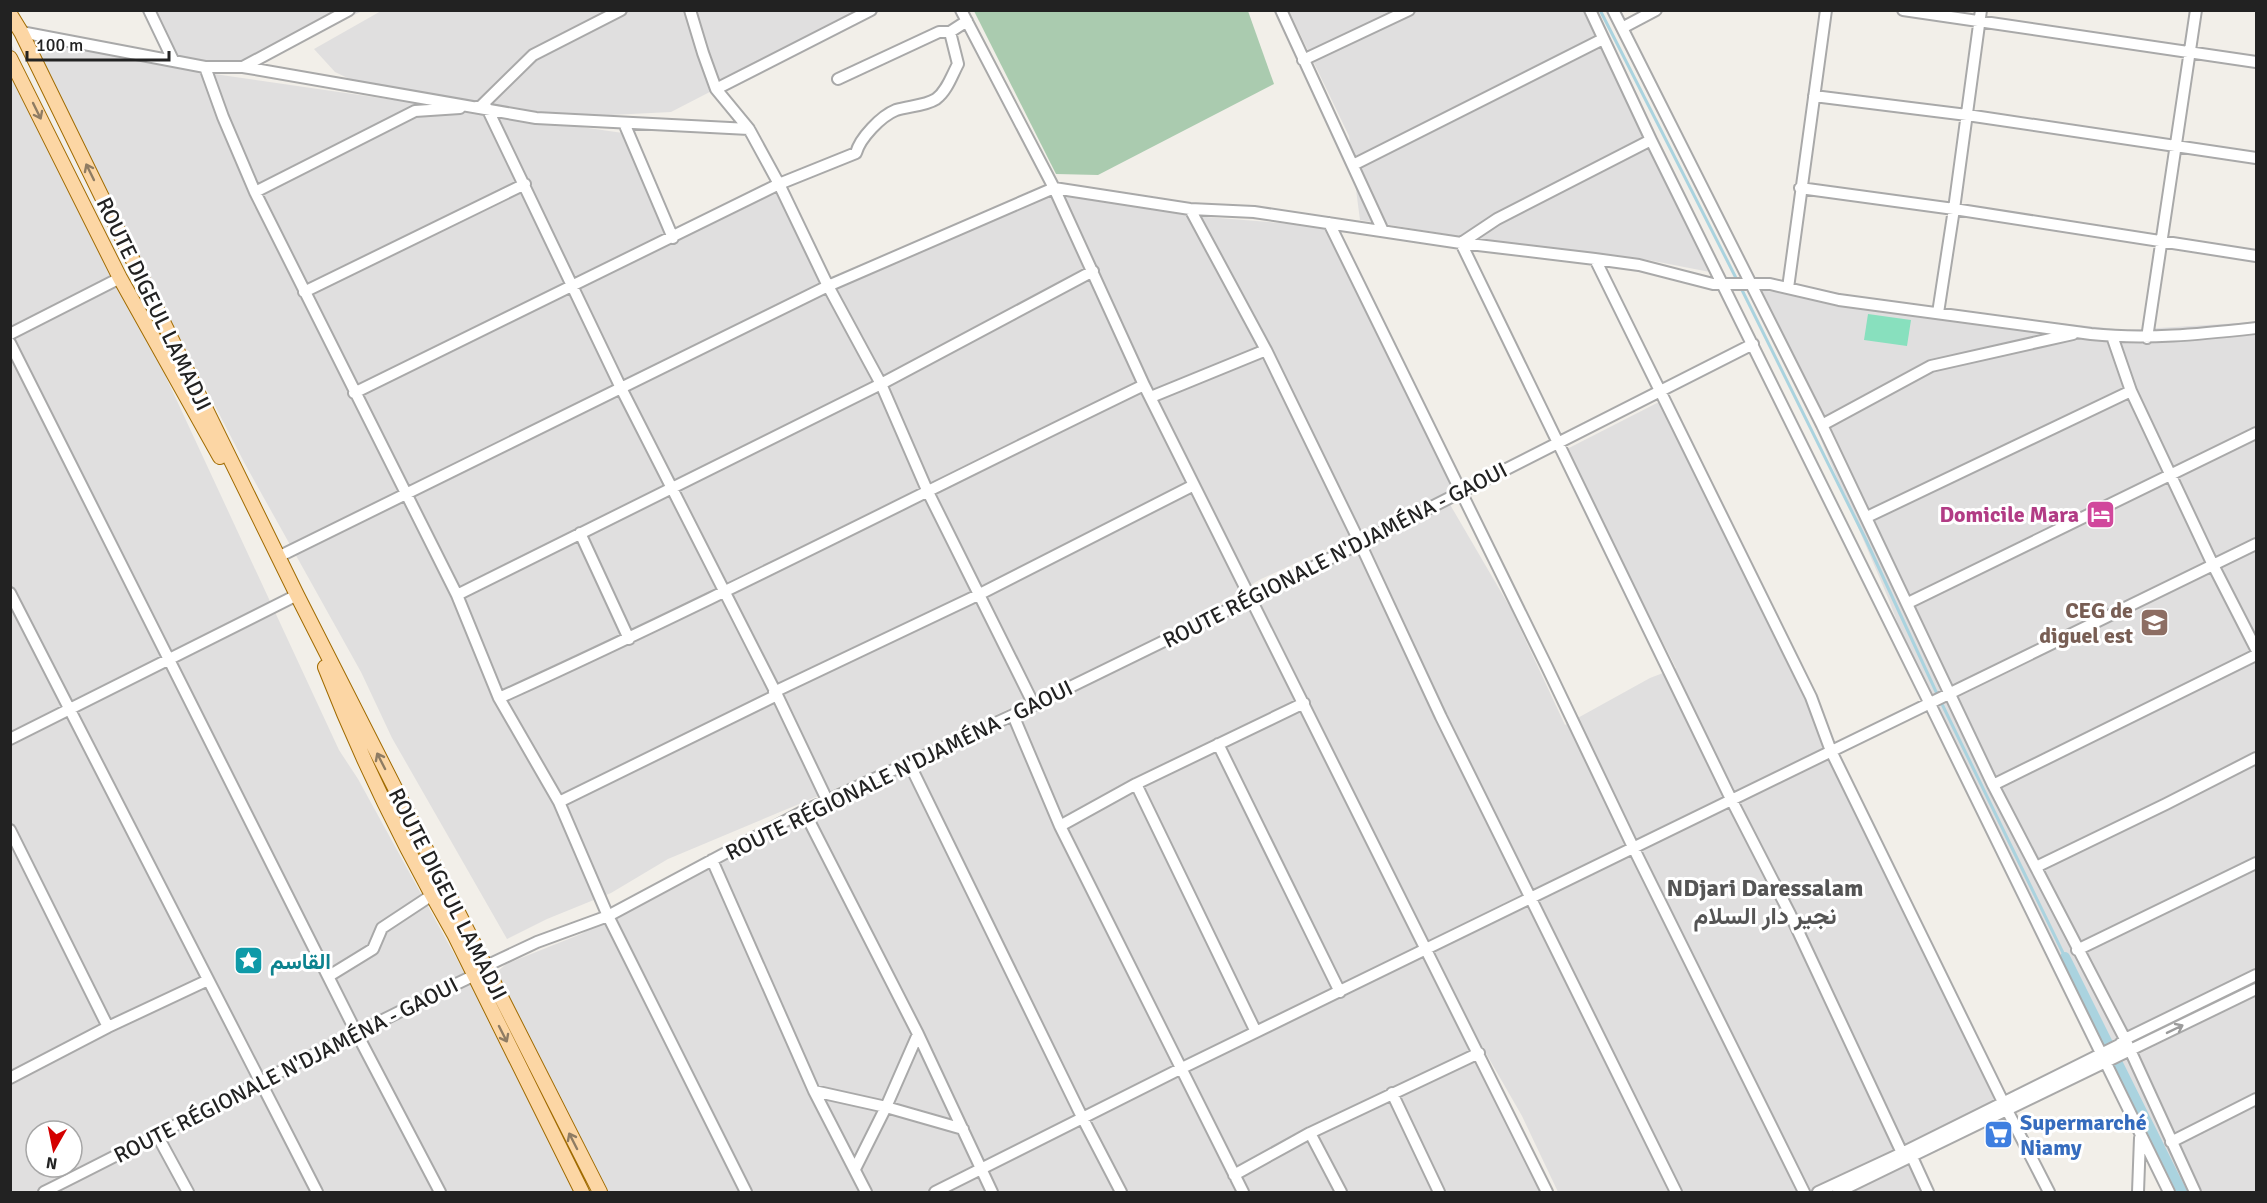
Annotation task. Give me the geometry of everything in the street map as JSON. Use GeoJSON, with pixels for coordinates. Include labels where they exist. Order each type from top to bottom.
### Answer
{"type":"FeatureCollection","features":[{"type":"Feature","properties":{"kind":"main road","name":"ROUTE DIGEUL LAMADJI"},"geometry":{"type":"LineString","coordinates":[[10,14],[21,32],[480,970],[582,1192]]}},
{"type":"Feature","properties":{"kind":"main road","name":"ROUTE DIGEUL LAMADJI"},"geometry":{"type":"LineString","coordinates":[[10,58],[120,278],[297,595],[348,726],[432,895],[480,970],[600,1192]]}},
{"type":"Feature","properties":{"kind":"street"},"geometry":{"type":"LineString","coordinates":[[149,10],[173,60]]}},
{"type":"Feature","properties":{"kind":"street"},"geometry":{"type":"LineString","coordinates":[[243,67],[349,10]]}},
{"type":"Feature","properties":{"kind":"street"},"geometry":{"type":"LineString","coordinates":[[255,192],[415,111],[483,107],[533,55],[621,10]]}},
{"type":"Feature","properties":{"kind":"street"},"geometry":{"type":"LineString","coordinates":[[690,10],[702,53],[716,89],[749,129],[779,184],[828,286],[881,384],[927,490],[1034,705]]}},
{"type":"Feature","properties":{"kind":"street"},"geometry":{"type":"LineString","coordinates":[[716,89],[871,10]]}},
{"type":"Feature","properties":{"kind":"street"},"geometry":{"type":"LineString","coordinates":[[961,10],[1054,188],[1144,385],[1547,1192]]}},
{"type":"Feature","properties":{"kind":"street"},"geometry":{"type":"LineString","coordinates":[[1281,10],[1383,231]]}},
{"type":"Feature","properties":{"kind":"street"},"geometry":{"type":"LineString","coordinates":[[1303,60],[1409,10]]}},
{"type":"Feature","properties":{"kind":"street"},"geometry":{"type":"LineString","coordinates":[[1590,10],[1651,140],[1726,285],[1929,702],[2106,1056],[2140,1134],[2169,1192]]}},
{"type":"Feature","properties":{"kind":"street"},"geometry":{"type":"LineString","coordinates":[[1613,10],[1748,283],[1822,426],[1908,603],[1948,694],[2036,867],[2195,1192]]}},
{"type":"Feature","properties":{"kind":"street"},"geometry":{"type":"LineString","coordinates":[[1622,28],[1656,10]]}},
{"type":"Feature","properties":{"kind":"street"},"geometry":{"type":"LineString","coordinates":[[1788,288],[1826,10]]}},
{"type":"Feature","properties":{"kind":"street"},"geometry":{"type":"LineString","coordinates":[[1903,10],[2256,62]]}},
{"type":"Feature","properties":{"kind":"street"},"geometry":{"type":"LineString","coordinates":[[1938,313],[1981,10]]}},
{"type":"Feature","properties":{"kind":"street"},"geometry":{"type":"LineString","coordinates":[[2147,338],[2196,10]]}},
{"type":"Feature","properties":{"kind":"street"},"geometry":{"type":"LineString","coordinates":[[838,79],[939,32],[950,32],[967,21]]}},
{"type":"Feature","properties":{"kind":"street"},"geometry":{"type":"LineString","coordinates":[[21,32],[205,67],[243,67],[536,118],[749,129]]}},
{"type":"Feature","properties":{"kind":"street"},"geometry":{"type":"LineString","coordinates":[[354,393],[779,184],[856,153],[858,145],[878,123],[893,111],[934,100],[943,93],[958,64],[950,32]]}},
{"type":"Feature","properties":{"kind":"street"},"geometry":{"type":"LineString","coordinates":[[1353,165],[1604,39]]}},
{"type":"Feature","properties":{"kind":"street"},"geometry":{"type":"LineString","coordinates":[[205,67],[227,127],[255,192],[303,292],[457,595],[499,698],[559,802],[608,916],[746,1192]]}},
{"type":"Feature","properties":{"kind":"street"},"geometry":{"type":"LineString","coordinates":[[1814,96],[1967,114],[2256,158]]}},
{"type":"Feature","properties":{"kind":"street"},"geometry":{"type":"LineString","coordinates":[[483,107],[525,184],[621,388],[828,802]]}},
{"type":"Feature","properties":{"kind":"street"},"geometry":{"type":"LineString","coordinates":[[624,123],[673,238]]}},
{"type":"Feature","properties":{"kind":"street"},"geometry":{"type":"LineString","coordinates":[[1461,243],[1497,219],[1651,140]]}},
{"type":"Feature","properties":{"kind":"street"},"geometry":{"type":"LineString","coordinates":[[303,292],[525,184]]}},
{"type":"Feature","properties":{"kind":"street"},"geometry":{"type":"LineString","coordinates":[[278,557],[828,286],[1054,188],[1190,209],[1254,212],[1461,243],[1595,259],[1726,285],[1770,284],[1822,297],[2080,333],[2147,338],[2256,328]]}},
{"type":"Feature","properties":{"kind":"street"},"geometry":{"type":"LineString","coordinates":[[1800,188],[1954,209],[2256,256]]}},
{"type":"Feature","properties":{"kind":"street"},"geometry":{"type":"LineString","coordinates":[[1190,209],[1266,350],[1441,717],[1676,1192]]}},
{"type":"Feature","properties":{"kind":"street"},"geometry":{"type":"LineString","coordinates":[[1329,223],[1632,847],[1804,1192]]}},
{"type":"Feature","properties":{"kind":"street"},"geometry":{"type":"LineString","coordinates":[[1461,243],[1731,799],[1790,914],[1907,1155],[1928,1192]]}},
{"type":"Feature","properties":{"kind":"street"},"geometry":{"type":"LineString","coordinates":[[1595,259],[1811,697],[1831,751],[2049,1192]]}},
{"type":"Feature","properties":{"kind":"street"},"geometry":{"type":"LineString","coordinates":[[457,595],[881,384],[1093,271]]}},
{"type":"Feature","properties":{"kind":"street"},"geometry":{"type":"LineString","coordinates":[[10,334],[120,278]]}},
{"type":"Feature","properties":{"kind":"street"},"geometry":{"type":"LineString","coordinates":[[1822,426],[1931,366],[2080,333]]}},
{"type":"Feature","properties":{"kind":"street"},"geometry":{"type":"LineString","coordinates":[[2112,336],[2131,391],[2213,565],[2256,649]]}},
{"type":"Feature","properties":{"kind":"street"},"geometry":{"type":"LineString","coordinates":[[10,343],[356,1032],[440,1192]]}},
{"type":"Feature","properties":{"kind":"street","name":"ROUTE RÉGIONALE N'DJAMÉNA - GAOUI"},"geometry":{"type":"LineString","coordinates":[[44,1192],[480,970],[537,942],[608,916],[804,811],[828,802],[1013,715],[1252,598],[1753,344]]}},
{"type":"Feature","properties":{"kind":"street"},"geometry":{"type":"LineString","coordinates":[[1150,397],[1266,350]]}},
{"type":"Feature","properties":{"kind":"street"},"geometry":{"type":"LineString","coordinates":[[499,698],[724,593],[927,490],[1144,385]]}},
{"type":"Feature","properties":{"kind":"street"},"geometry":{"type":"LineString","coordinates":[[1867,518],[2131,391]]}},
{"type":"Feature","properties":{"kind":"street"},"geometry":{"type":"LineString","coordinates":[[1908,603],[2256,433]]}},
{"type":"Feature","properties":{"kind":"street"},"geometry":{"type":"LineString","coordinates":[[559,802],[978,595],[1194,485]]}},
{"type":"Feature","properties":{"kind":"street"},"geometry":{"type":"LineString","coordinates":[[580,533],[629,639]]}},
{"type":"Feature","properties":{"kind":"street"},"geometry":{"type":"LineString","coordinates":[[936,1192],[1082,1117],[1632,847],[2256,544]]}},
{"type":"Feature","properties":{"kind":"street"},"geometry":{"type":"LineString","coordinates":[[10,593],[206,981],[317,1192]]}},
{"type":"Feature","properties":{"kind":"street"},"geometry":{"type":"LineString","coordinates":[[10,739],[297,595]]}},
{"type":"Feature","properties":{"kind":"street"},"geometry":{"type":"LineString","coordinates":[[1993,785],[2256,655]]}},
{"type":"Feature","properties":{"kind":"street"},"geometry":{"type":"LineString","coordinates":[[1060,826],[1136,784],[1304,703]]}},
{"type":"Feature","properties":{"kind":"street"},"geometry":{"type":"LineString","coordinates":[[1013,715],[1060,826],[1243,1192]]}},
{"type":"Feature","properties":{"kind":"street"},"geometry":{"type":"LineString","coordinates":[[1218,744],[1340,992]]}},
{"type":"Feature","properties":{"kind":"street"},"geometry":{"type":"LineString","coordinates":[[2036,867],[2256,758]]}},
{"type":"Feature","properties":{"kind":"street"},"geometry":{"type":"LineString","coordinates":[[909,763],[1121,1192]]}},
{"type":"Feature","properties":{"kind":"street"},"geometry":{"type":"LineString","coordinates":[[1136,784],[1257,1032]]}},
{"type":"Feature","properties":{"kind":"street"},"geometry":{"type":"LineString","coordinates":[[804,811],[918,1034],[992,1192]]}},
{"type":"Feature","properties":{"kind":"street"},"geometry":{"type":"LineString","coordinates":[[10,830],[108,1027]]}},
{"type":"Feature","properties":{"kind":"street"},"geometry":{"type":"LineString","coordinates":[[712,860],[814,1091],[866,1192]]}},
{"type":"Feature","properties":{"kind":"street"},"geometry":{"type":"LineString","coordinates":[[2077,950],[2256,863]]}},
{"type":"Feature","properties":{"kind":"street"},"geometry":{"type":"LineString","coordinates":[[329,976],[373,949],[382,928],[432,895]]}},
{"type":"Feature","properties":{"kind":"street"},"geometry":{"type":"LineString","coordinates":[[1838,1192],[2124,1047],[2256,975]]}},
{"type":"Feature","properties":{"kind":"street"},"geometry":{"type":"LineString","coordinates":[[10,1078],[108,1027],[206,981]]}},
{"type":"Feature","properties":{"kind":"street"},"geometry":{"type":"LineString","coordinates":[[2124,1047],[2256,988]]}},
{"type":"Feature","properties":{"kind":"street"},"geometry":{"type":"LineString","coordinates":[[855,1169],[886,1107],[918,1034]]}},
{"type":"Feature","properties":{"kind":"street"},"geometry":{"type":"LineString","coordinates":[[1234,1175],[1310,1133],[1479,1053]]}},
{"type":"Feature","properties":{"kind":"street"},"geometry":{"type":"LineString","coordinates":[[814,1091],[886,1107],[963,1129]]}},
{"type":"Feature","properties":{"kind":"street"},"geometry":{"type":"LineString","coordinates":[[1392,1093],[1439,1192]]}},
{"type":"Feature","properties":{"kind":"street"},"geometry":{"type":"LineString","coordinates":[[2171,1142],[2256,1099]]}},
{"type":"Feature","properties":{"kind":"street"},"geometry":{"type":"LineString","coordinates":[[1310,1133],[1341,1192]]}},
{"type":"Feature","properties":{"kind":"street"},"geometry":{"type":"LineString","coordinates":[[2138,1192],[2140,1134]]}},
{"type":"Feature","properties":{"kind":"street"},"geometry":{"type":"LineString","coordinates":[[157,1136],[188,1192]]}},
{"type":"Feature","properties":{"kind":"street"},"geometry":{"type":"LineString","coordinates":[[1818,1192],[1907,1155]]}},
{"type":"Feature","properties":{"kind":"street"},"geometry":{"type":"LineString","coordinates":[[70,1180],[70,1192]]}},
{"type":"Feature","properties":{"kind":"shaded area"},"geometry":{"type":"Polygon","coordinates":[[[153,11],[362,11],[245,71],[177,58],[153,11]]]}},
{"type":"Feature","properties":{"kind":"shaded area"},"geometry":{"type":"Polygon","coordinates":[[[381,11],[867,11],[671,112],[571,117],[356,82],[335,72],[314,49],[381,11]]]}},
{"type":"Feature","properties":{"kind":"shaded area"},"geometry":{"type":"Polygon","coordinates":[[[1289,11],[1583,11],[1715,273],[1643,259],[1500,243],[1360,220],[1349,136],[1289,11]]]}},
{"type":"Feature","properties":{"kind":"shaded area"},"geometry":{"type":"Polygon","coordinates":[[[10,41],[339,750],[358,779],[475,992],[506,964],[581,934],[758,834],[1254,598],[1445,496],[1511,609],[1565,725],[1650,678],[1676,668],[1565,450],[1659,402],[2004,1103],[1822,1192],[1558,1192],[1522,1116],[1426,949],[1390,880],[1540,1192],[11,1192],[10,41]]]}},
{"type":"Feature","properties":{"kind":"shaded area"},"geometry":{"type":"Polygon","coordinates":[[[25,41],[157,61],[200,72],[623,133],[672,241],[782,187],[829,283],[1053,190],[1194,216],[1329,227],[1456,490],[1261,579],[1173,630],[1087,673],[835,789],[668,859],[611,893],[547,919],[507,939],[392,738],[361,672],[245,464],[164,307],[112,223],[25,41]]]}},
{"type":"Feature","properties":{"kind":"shaded area"},"geometry":{"type":"Polygon","coordinates":[[[1757,290],[2125,330],[2256,322],[2256,1192],[2165,1192],[1931,713],[1889,600],[1757,290]]]}},
{"type":"Feature","properties":{"kind":"shaded area"},"geometry":{"type":"Polygon","coordinates":[[[1913,1153],[1930,1192],[1846,1192],[1913,1153]]]}},
{"type":"Feature","properties":{"kind":"green space"},"geometry":{"type":"Polygon","coordinates":[[[974,11],[1248,11],[1274,84],[1098,175],[1056,174],[974,11]]]}},
{"type":"Feature","properties":{"kind":"green space"},"geometry":{"type":"Polygon","coordinates":[[[1868,314],[1911,320],[1907,346],[1864,340],[1868,314]]]}},
{"type":"Feature","properties":{"kind":"waterway"},"geometry":{"type":"LineString","coordinates":[[1600,10],[1737,280]]}},
{"type":"Feature","properties":{"kind":"waterway"},"geometry":{"type":"LineString","coordinates":[[1740,286],[1865,538],[1938,696]]}},
{"type":"Feature","properties":{"kind":"waterway"},"geometry":{"type":"LineString","coordinates":[[1941,702],[2065,957]]}},
{"type":"Feature","properties":{"kind":"waterway"},"geometry":{"type":"LineString","coordinates":[[2065,957],[2182,1192]]}},
{"type":"Feature","properties":{"kind":"place","name":"Domicile Mara"},"geometry":{"type":"Point","coordinates":[2100,514]}},
{"type":"Feature","properties":{"kind":"place","name":"CEG de diguel est"},"geometry":{"type":"Point","coordinates":[2154,623]}},
{"type":"Feature","properties":{"kind":"place","name":"القاسم"},"geometry":{"type":"Point","coordinates":[249,961]}},
{"type":"Feature","properties":{"kind":"place","name":"Supermarché Niamy"},"geometry":{"type":"Point","coordinates":[1999,1135]}},
{"type":"Feature","properties":{"kind":"district","name":"NDjari Daressalam نجير دار السلام"},"geometry":{"type":"Point","coordinates":[1765,902]}}]}
